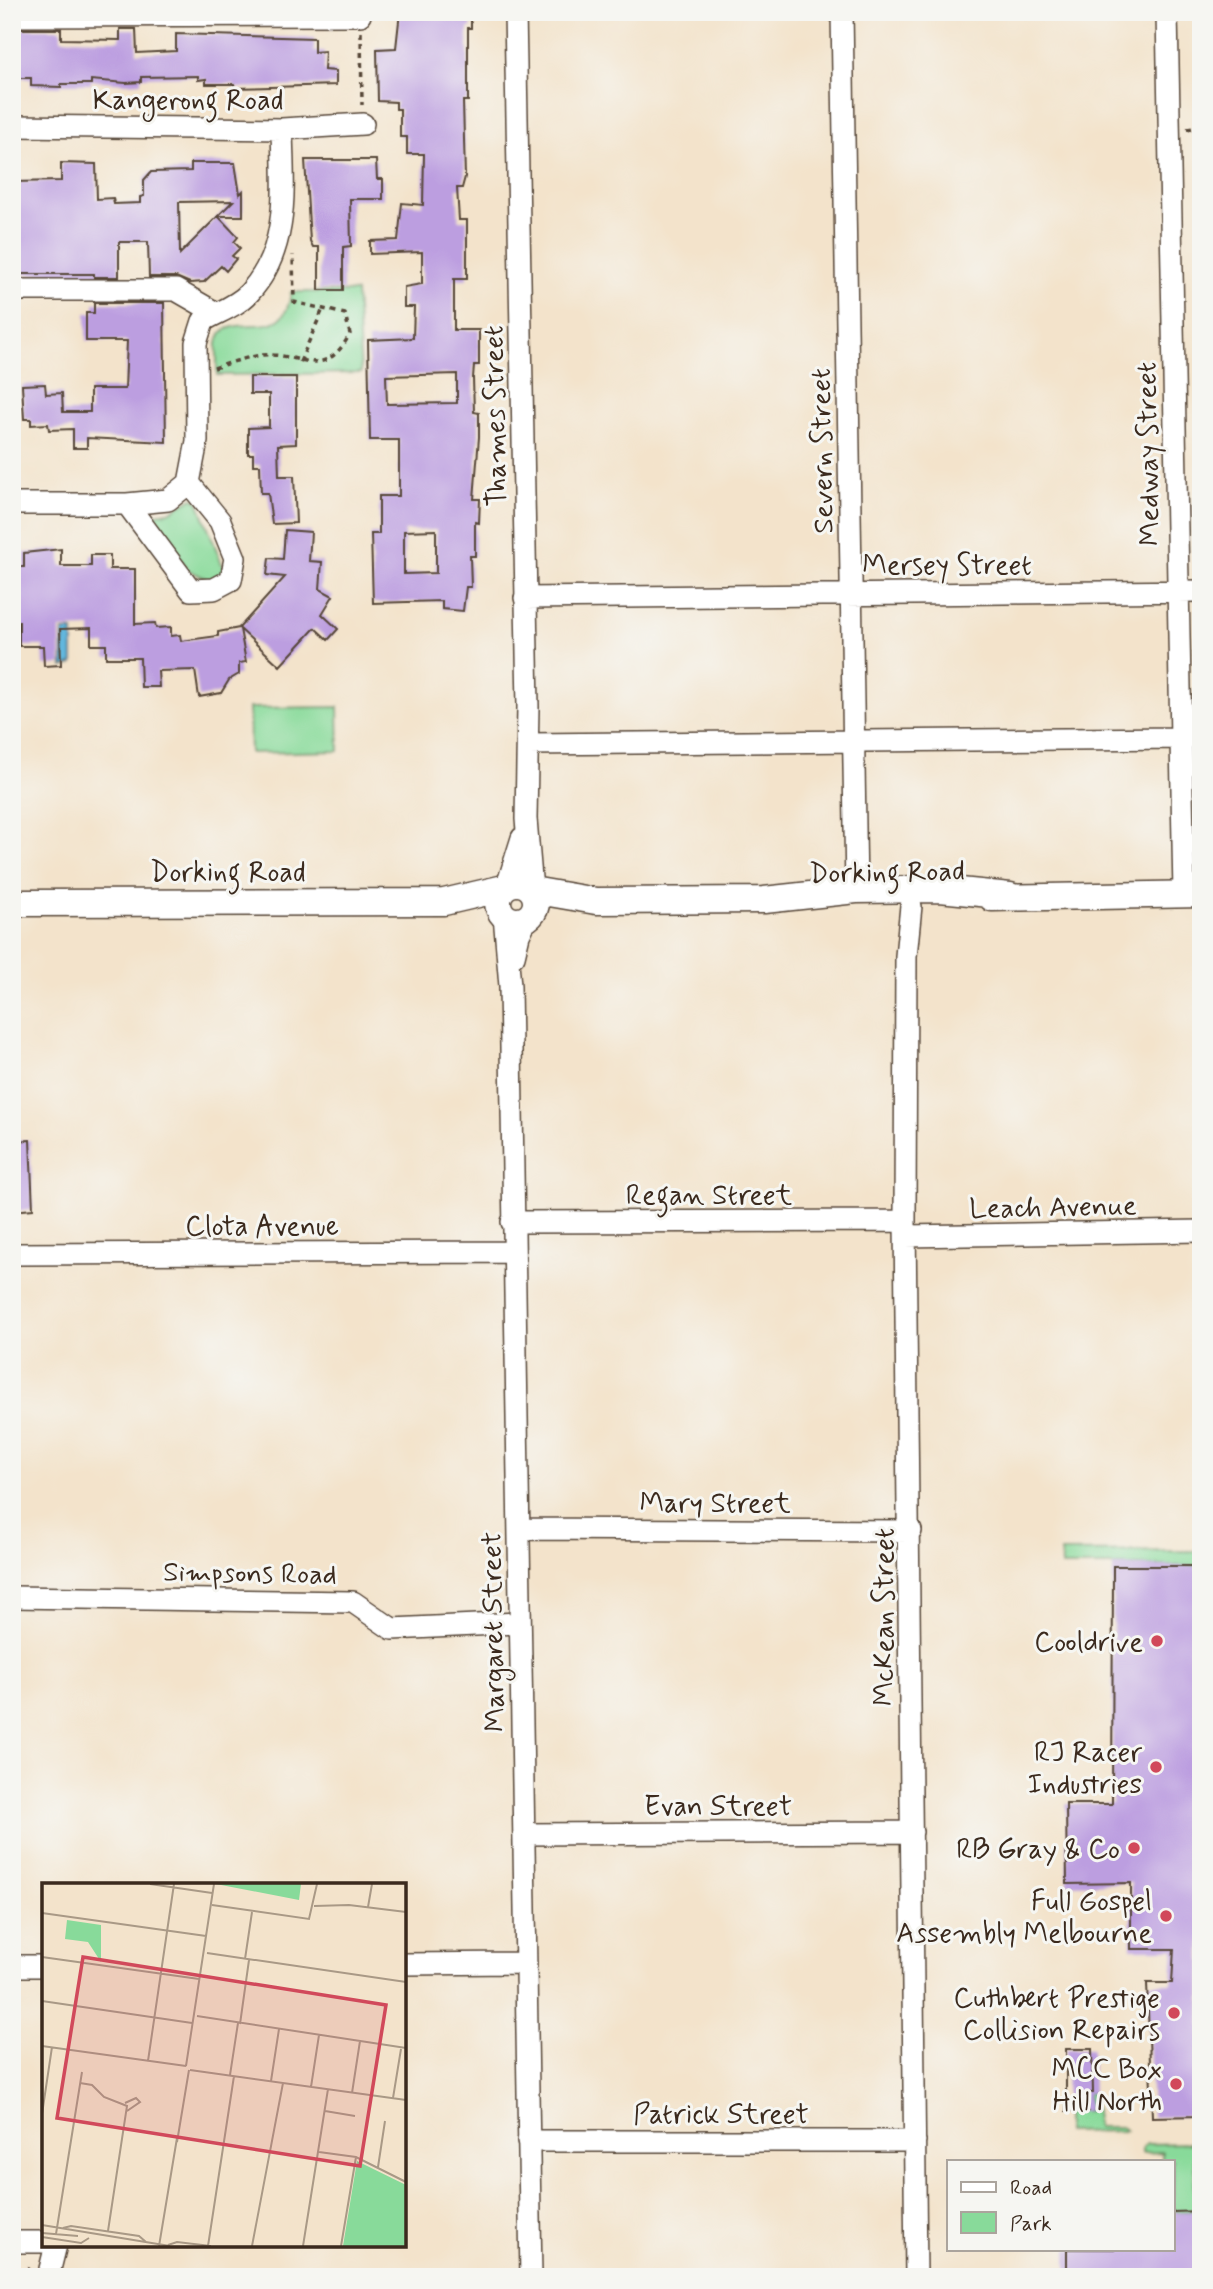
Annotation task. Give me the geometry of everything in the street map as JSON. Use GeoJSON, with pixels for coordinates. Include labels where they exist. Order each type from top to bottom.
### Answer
{"type":"FeatureCollection","features":[{"type":"Feature","properties":{"kind":"main road","name":"Dorking Road"},"geometry":{"type":"LineString","coordinates":[[12,903],[764,900],[856,890],[940,889],[1010,896]]}},
{"type":"Feature","properties":{"kind":"main road","name":"Dorking Road"},"geometry":{"type":"LineString","coordinates":[[764,900],[833,909],[905,906],[1010,896],[1192,894]]}},
{"type":"Feature","properties":{"kind":"street","name":"Thames Street"},"geometry":{"type":"LineString","coordinates":[[515,12],[528,744],[526,819],[513,876],[518,902]]}},
{"type":"Feature","properties":{"kind":"street","name":"Severn Street"},"geometry":{"type":"LineString","coordinates":[[842,12],[856,890]]}},
{"type":"Feature","properties":{"kind":"street","name":"Medway Street"},"geometry":{"type":"LineString","coordinates":[[1167,12],[1182,738],[1192,894]]}},
{"type":"Feature","properties":{"kind":"street"},"geometry":{"type":"LineString","coordinates":[[12,16],[360,15]]}},
{"type":"Feature","properties":{"kind":"street","name":"Kangerong Road"},"geometry":{"type":"LineString","coordinates":[[12,127],[282,129],[363,124]]}},
{"type":"Feature","properties":{"kind":"street"},"geometry":{"type":"LineString","coordinates":[[12,504],[127,504],[168,499],[189,483],[197,442],[196,343],[203,321],[236,304],[250,293],[273,250],[283,218],[282,129]]}},
{"type":"Feature","properties":{"kind":"street"},"geometry":{"type":"LineString","coordinates":[[12,290],[176,290],[216,313]]}},
{"type":"Feature","properties":{"kind":"street"},"geometry":{"type":"LineString","coordinates":[[127,504],[191,590],[214,589],[230,580],[235,558],[220,521],[189,483]]}},
{"type":"Feature","properties":{"kind":"street","name":"Mersey Street"},"geometry":{"type":"LineString","coordinates":[[525,597],[1201,591]]}},
{"type":"Feature","properties":{"kind":"street"},"geometry":{"type":"LineString","coordinates":[[528,744],[1182,738]]}},
{"type":"Feature","properties":{"kind":"street","name":"Margaret Street"},"geometry":{"type":"LineString","coordinates":[[518,902],[510,986],[512,1222],[531,2277]]}},
{"type":"Feature","properties":{"kind":"street","name":"McKean Street"},"geometry":{"type":"LineString","coordinates":[[905,906],[905,1229],[911,1531],[916,2277]]}},
{"type":"Feature","properties":{"kind":"street","name":"Regan Street"},"geometry":{"type":"LineString","coordinates":[[512,1222],[905,1229]]}},
{"type":"Feature","properties":{"kind":"street","name":"Leach Avenue"},"geometry":{"type":"LineString","coordinates":[[905,1229],[1201,1231]]}},
{"type":"Feature","properties":{"kind":"street","name":"Clota Avenue"},"geometry":{"type":"LineString","coordinates":[[12,1254],[513,1252]]}},
{"type":"Feature","properties":{"kind":"street","name":"Mary Street"},"geometry":{"type":"LineString","coordinates":[[519,1529],[911,1531]]}},
{"type":"Feature","properties":{"kind":"street","name":"Simpsons Road"},"geometry":{"type":"LineString","coordinates":[[12,1597],[353,1602],[392,1629],[520,1623]]}},
{"type":"Feature","properties":{"kind":"street","name":"Evan Street"},"geometry":{"type":"LineString","coordinates":[[524,1834],[912,1832]]}},
{"type":"Feature","properties":{"kind":"street"},"geometry":{"type":"LineString","coordinates":[[406,1964],[526,1963]]}},
{"type":"Feature","properties":{"kind":"street"},"geometry":{"type":"LineString","coordinates":[[12,1966],[42,1966]]}},
{"type":"Feature","properties":{"kind":"street","name":"Patrick Street"},"geometry":{"type":"LineString","coordinates":[[528,2141],[915,2141]]}},
{"type":"Feature","properties":{"kind":"street"},"geometry":{"type":"LineString","coordinates":[[12,2242],[42,2242]]}},
{"type":"Feature","properties":{"kind":"street"},"geometry":{"type":"LineString","coordinates":[[48,2277],[56,2247]]}},
{"type":"Feature","properties":{"kind":"path"},"geometry":{"type":"LineString","coordinates":[[360,15],[363,124]]}},
{"type":"Feature","properties":{"kind":"path"},"geometry":{"type":"LineString","coordinates":[[196,374],[265,355],[300,362],[327,359],[342,349],[350,334],[345,314],[294,302],[294,255],[273,250]]}},
{"type":"Feature","properties":{"kind":"path"},"geometry":{"type":"LineString","coordinates":[[300,362],[323,309]]}},
{"type":"Feature","properties":{"kind":"green space"},"geometry":{"type":"Polygon","coordinates":[[[291,292],[356,292],[361,373],[217,375],[217,343],[222,332],[232,327],[274,322],[287,308],[291,292]]]}},
{"type":"Feature","properties":{"kind":"green space"},"geometry":{"type":"Polygon","coordinates":[[[193,498],[198,501],[224,570],[212,581],[188,570],[150,515],[169,512],[193,498]]]}},
{"type":"Feature","properties":{"kind":"green space"},"geometry":{"type":"Polygon","coordinates":[[[338,707],[339,751],[250,753],[249,708],[338,707]]]}},
{"type":"Feature","properties":{"kind":"green space"},"geometry":{"type":"Polygon","coordinates":[[[1201,1551],[1201,1566],[1062,1566],[1061,1552],[1201,1551]]]}},
{"type":"Feature","properties":{"kind":"green space"},"geometry":{"type":"Polygon","coordinates":[[[1088,2093],[1093,2093],[1097,2127],[1122,2127],[1126,2131],[1066,2132],[1066,2111],[1088,2111],[1088,2093]]]}},
{"type":"Feature","properties":{"kind":"green space"},"geometry":{"type":"Polygon","coordinates":[[[1194,2143],[1195,2211],[1174,2212],[1174,2160],[1162,2160],[1162,2152],[1142,2153],[1142,2147],[1147,2144],[1194,2143]]]}},
{"type":"Feature","properties":{"kind":"water"},"geometry":{"type":"Polygon","coordinates":[[[63,631],[73,631],[73,664],[63,667],[63,631]]]}},
{"type":"Feature","properties":{"kind":"building"},"geometry":{"type":"Polygon","coordinates":[[[400,12],[471,12],[471,28],[468,28],[468,101],[463,101],[465,177],[462,188],[457,188],[459,220],[467,220],[467,279],[454,279],[454,330],[479,330],[479,365],[474,365],[473,378],[474,412],[479,413],[474,499],[480,499],[479,523],[475,522],[475,556],[470,556],[471,587],[466,587],[463,611],[442,609],[442,601],[373,603],[371,534],[379,534],[379,496],[399,496],[399,440],[370,440],[368,340],[413,338],[414,307],[404,307],[404,287],[422,284],[422,252],[370,254],[370,241],[398,240],[402,203],[423,205],[424,154],[407,154],[407,137],[400,137],[400,109],[396,109],[396,102],[378,101],[377,49],[396,48],[400,12]],[[457,374],[386,376],[387,404],[457,403],[457,374]],[[436,530],[404,531],[404,574],[436,573],[436,530]]]}},
{"type":"Feature","properties":{"kind":"building"},"geometry":{"type":"Polygon","coordinates":[[[12,29],[61,29],[61,39],[120,40],[120,29],[136,29],[137,53],[176,51],[176,34],[314,38],[314,52],[325,51],[324,70],[336,71],[336,85],[235,88],[234,84],[206,84],[206,79],[198,80],[198,76],[141,77],[141,82],[126,83],[91,80],[91,84],[61,84],[61,87],[31,86],[31,78],[12,78],[12,29]]]}},
{"type":"Feature","properties":{"kind":"building"},"geometry":{"type":"Polygon","coordinates":[[[305,160],[376,160],[377,179],[383,179],[383,199],[350,199],[351,246],[343,247],[343,290],[319,290],[319,247],[313,247],[310,241],[305,160]]]}},
{"type":"Feature","properties":{"kind":"building"},"geometry":{"type":"Polygon","coordinates":[[[61,163],[96,164],[97,199],[113,198],[114,204],[140,203],[140,197],[144,196],[144,180],[151,172],[191,171],[191,163],[235,163],[240,194],[243,191],[243,216],[218,216],[238,237],[234,242],[240,248],[232,256],[236,259],[226,271],[221,266],[204,282],[190,283],[176,277],[149,277],[148,242],[119,242],[119,277],[94,277],[94,274],[12,274],[12,182],[61,181],[61,163]],[[233,201],[179,202],[180,254],[233,201]]]}},
{"type":"Feature","properties":{"kind":"building"},"geometry":{"type":"Polygon","coordinates":[[[94,303],[164,303],[166,442],[87,438],[87,448],[73,448],[73,429],[49,430],[48,424],[31,425],[31,419],[24,419],[22,385],[45,384],[46,394],[62,393],[63,412],[90,412],[90,389],[125,389],[127,341],[86,341],[86,313],[94,313],[94,303]]]}},
{"type":"Feature","properties":{"kind":"building"},"geometry":{"type":"Polygon","coordinates":[[[250,377],[296,377],[296,444],[278,445],[279,476],[294,476],[296,523],[272,524],[268,493],[261,493],[260,465],[253,465],[253,454],[248,454],[248,428],[269,427],[269,394],[250,394],[250,377]]]}},
{"type":"Feature","properties":{"kind":"building"},"geometry":{"type":"Polygon","coordinates":[[[285,530],[311,532],[309,561],[322,562],[320,589],[333,596],[322,614],[338,629],[328,640],[315,628],[280,666],[240,629],[246,662],[239,663],[239,674],[229,680],[221,693],[199,697],[195,670],[158,671],[159,687],[141,687],[140,658],[106,658],[106,645],[91,645],[91,628],[60,629],[61,665],[44,666],[43,646],[19,646],[19,622],[12,622],[12,567],[24,567],[24,553],[61,549],[61,566],[91,566],[91,555],[110,555],[110,569],[135,569],[135,624],[155,623],[156,628],[171,627],[171,636],[180,635],[181,641],[218,636],[218,632],[239,628],[285,577],[267,575],[269,558],[283,559],[285,530]]]}},
{"type":"Feature","properties":{"kind":"building"},"geometry":{"type":"Polygon","coordinates":[[[30,1140],[33,1209],[12,1211],[12,1141],[30,1140]]]}},
{"type":"Feature","properties":{"kind":"building"},"geometry":{"type":"Polygon","coordinates":[[[1113,1566],[1201,1566],[1201,2116],[1152,2117],[1147,1983],[1172,1983],[1174,1949],[1131,1949],[1131,1883],[1067,1884],[1066,1804],[1112,1804],[1113,1566]]]}},
{"type":"Feature","properties":{"kind":"building"},"geometry":{"type":"Polygon","coordinates":[[[1066,2049],[1092,2049],[1093,2093],[1088,2093],[1088,2111],[1066,2111],[1066,2049]]]}},
{"type":"Feature","properties":{"kind":"building"},"geometry":{"type":"Polygon","coordinates":[[[1201,2211],[1201,2276],[1067,2277],[1067,2250],[1174,2250],[1174,2212],[1201,2211]]]}},
{"type":"Feature","properties":{"kind":"place","name":"Cooldrive"},"geometry":{"type":"Point","coordinates":[1157,1641]}},
{"type":"Feature","properties":{"kind":"place","name":"RJ Racer Industries"},"geometry":{"type":"Point","coordinates":[1156,1767]}},
{"type":"Feature","properties":{"kind":"place","name":"RB Gray & Co"},"geometry":{"type":"Point","coordinates":[1134,1848]}},
{"type":"Feature","properties":{"kind":"place","name":"Full Gospel Assembly Melbourne"},"geometry":{"type":"Point","coordinates":[1166,1916]}},
{"type":"Feature","properties":{"kind":"place","name":"Cuthbert Prestige Collision Repairs"},"geometry":{"type":"Point","coordinates":[1174,2013]}},
{"type":"Feature","properties":{"kind":"place","name":"MCC Box Hill North"},"geometry":{"type":"Point","coordinates":[1176,2084]}}]}
